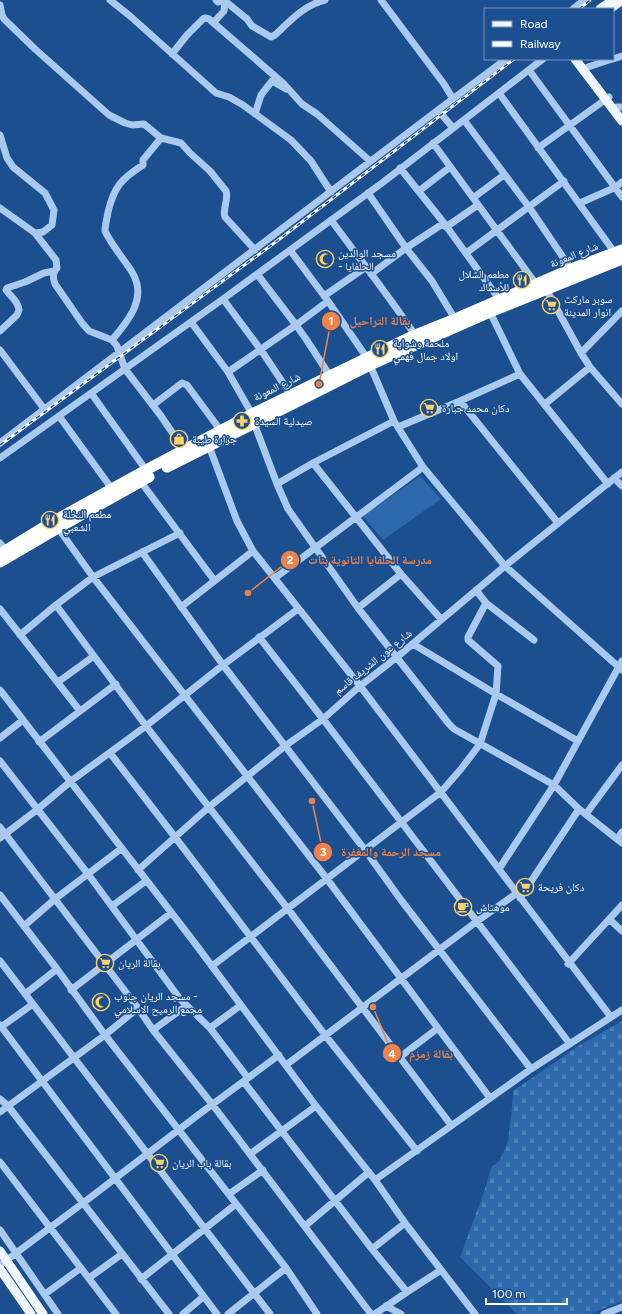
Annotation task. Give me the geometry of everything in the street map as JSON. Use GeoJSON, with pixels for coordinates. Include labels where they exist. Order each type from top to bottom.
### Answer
{"type":"FeatureCollection","features":[{"type":"Feature","properties":{"kind":"highway","name":"شارع المعونة"},"geometry":{"type":"LineString","coordinates":[[3,553],[54,521],[221,430],[253,419],[369,362],[415,335],[499,300],[541,287],[571,269],[620,254]]}},
{"type":"Feature","properties":{"kind":"highway","name":"شارع المعونة"},"geometry":{"type":"LineString","coordinates":[[3,553],[58,528],[209,446],[291,395],[330,376],[369,362],[490,312],[541,287],[620,254]]}},
{"type":"Feature","properties":{"kind":"main road"},"geometry":{"type":"LineString","coordinates":[[601,8],[613,0]]}},
{"type":"Feature","properties":{"kind":"main road"},"geometry":{"type":"LineString","coordinates":[[611,8],[622,0]]}},
{"type":"Feature","properties":{"kind":"main road"},"geometry":{"type":"LineString","coordinates":[[576,60],[607,98],[619,109],[622,121]]}},
{"type":"Feature","properties":{"kind":"main road"},"geometry":{"type":"LineString","coordinates":[[581,60],[584,68]]}},
{"type":"Feature","properties":{"kind":"main road"},"geometry":{"type":"LineString","coordinates":[[0,1251],[3,1262],[43,1314]]}},
{"type":"Feature","properties":{"kind":"main road"},"geometry":{"type":"LineString","coordinates":[[0,1269],[31,1314]]}},
{"type":"Feature","properties":{"kind":"street"},"geometry":{"type":"LineString","coordinates":[[1,0],[0,4],[4,19],[35,49],[109,115],[132,125],[144,124],[161,138],[181,143],[215,177],[227,195],[224,214],[225,217],[255,250]]}},
{"type":"Feature","properties":{"kind":"street"},"geometry":{"type":"LineString","coordinates":[[110,0],[216,93],[229,97],[243,105],[291,140],[311,161],[331,192]]}},
{"type":"Feature","properties":{"kind":"street"},"geometry":{"type":"LineString","coordinates":[[216,0],[218,2],[225,1],[247,19],[252,26],[271,37],[309,6],[325,0]]}},
{"type":"Feature","properties":{"kind":"street"},"geometry":{"type":"LineString","coordinates":[[382,0],[444,84],[453,99]]}},
{"type":"Feature","properties":{"kind":"street"},"geometry":{"type":"LineString","coordinates":[[214,22],[224,11],[225,1]]}},
{"type":"Feature","properties":{"kind":"street"},"geometry":{"type":"LineString","coordinates":[[172,54],[176,47],[203,19],[209,19],[284,84],[302,104],[317,114],[370,162]]}},
{"type":"Feature","properties":{"kind":"street"},"geometry":{"type":"LineString","coordinates":[[0,444],[505,60]]}},
{"type":"Feature","properties":{"kind":"street"},"geometry":{"type":"LineString","coordinates":[[0,458],[223,299],[368,193],[542,60]]}},
{"type":"Feature","properties":{"kind":"street"},"geometry":{"type":"LineString","coordinates":[[584,68],[610,60]]}},
{"type":"Feature","properties":{"kind":"street"},"geometry":{"type":"LineString","coordinates":[[529,70],[622,197]]}},
{"type":"Feature","properties":{"kind":"street"},"geometry":{"type":"LineString","coordinates":[[255,114],[261,94],[272,81],[293,93]]}},
{"type":"Feature","properties":{"kind":"street"},"geometry":{"type":"LineString","coordinates":[[499,93],[538,148],[620,254]]}},
{"type":"Feature","properties":{"kind":"street"},"geometry":{"type":"LineString","coordinates":[[538,148],[607,98]]}},
{"type":"Feature","properties":{"kind":"street"},"geometry":{"type":"LineString","coordinates":[[438,110],[453,128]]}},
{"type":"Feature","properties":{"kind":"street"},"geometry":{"type":"LineString","coordinates":[[464,120],[571,269]]}},
{"type":"Feature","properties":{"kind":"street"},"geometry":{"type":"LineString","coordinates":[[0,135],[7,158],[13,167],[46,193],[54,210],[52,225],[43,232],[35,233]]}},
{"type":"Feature","properties":{"kind":"street"},"geometry":{"type":"LineString","coordinates":[[112,340],[132,316],[138,290],[134,275],[105,231],[110,205],[113,194],[120,184],[127,175],[143,166],[142,160],[161,138]]}},
{"type":"Feature","properties":{"kind":"street"},"geometry":{"type":"LineString","coordinates":[[433,143],[496,230],[541,287],[590,367],[622,404]]}},
{"type":"Feature","properties":{"kind":"street"},"geometry":{"type":"LineString","coordinates":[[419,191],[450,166]]}},
{"type":"Feature","properties":{"kind":"street"},"geometry":{"type":"LineString","coordinates":[[400,168],[445,225],[499,300]]}},
{"type":"Feature","properties":{"kind":"street"},"geometry":{"type":"LineString","coordinates":[[473,198],[504,175]]}},
{"type":"Feature","properties":{"kind":"street"},"geometry":{"type":"LineString","coordinates":[[466,253],[564,181]]}},
{"type":"Feature","properties":{"kind":"street"},"geometry":{"type":"LineString","coordinates":[[580,203],[616,187],[622,182]]}},
{"type":"Feature","properties":{"kind":"street"},"geometry":{"type":"LineString","coordinates":[[368,193],[406,248],[432,281],[455,319]]}},
{"type":"Feature","properties":{"kind":"street"},"geometry":{"type":"LineString","coordinates":[[371,274],[406,248],[478,205]]}},
{"type":"Feature","properties":{"kind":"street"},"geometry":{"type":"LineString","coordinates":[[0,208],[35,233],[56,260],[57,268],[54,271],[53,278],[55,284],[89,331],[112,340],[118,346],[125,369],[153,405],[184,450]]}},
{"type":"Feature","properties":{"kind":"street"},"geometry":{"type":"LineString","coordinates":[[331,220],[396,305],[415,335]]}},
{"type":"Feature","properties":{"kind":"street"},"geometry":{"type":"LineString","coordinates":[[290,250],[369,362],[394,421],[423,467],[505,566],[621,666],[554,785],[499,869]]}},
{"type":"Feature","properties":{"kind":"street"},"geometry":{"type":"LineString","coordinates":[[228,372],[296,325],[366,267]]}},
{"type":"Feature","properties":{"kind":"street"},"geometry":{"type":"LineString","coordinates":[[0,331],[17,315],[19,310],[16,300],[7,292],[7,288],[44,273],[54,271]]}},
{"type":"Feature","properties":{"kind":"street"},"geometry":{"type":"LineString","coordinates":[[257,274],[296,325],[330,376]]}},
{"type":"Feature","properties":{"kind":"street"},"geometry":{"type":"LineString","coordinates":[[223,299],[261,350],[291,395]]}},
{"type":"Feature","properties":{"kind":"street"},"geometry":{"type":"LineString","coordinates":[[581,353],[622,311]]}},
{"type":"Feature","properties":{"kind":"street"},"geometry":{"type":"LineString","coordinates":[[490,312],[520,374],[608,484]]}},
{"type":"Feature","properties":{"kind":"street"},"geometry":{"type":"LineString","coordinates":[[191,322],[228,372],[253,419],[285,504],[358,608],[454,729],[554,785],[579,809],[620,841],[622,832]]}},
{"type":"Feature","properties":{"kind":"street"},"geometry":{"type":"LineString","coordinates":[[0,350],[45,410]]}},
{"type":"Feature","properties":{"kind":"street"},"geometry":{"type":"LineString","coordinates":[[545,404],[590,367]]}},
{"type":"Feature","properties":{"kind":"street"},"geometry":{"type":"LineString","coordinates":[[398,428],[520,374]]}},
{"type":"Feature","properties":{"kind":"street"},"geometry":{"type":"LineString","coordinates":[[153,405],[182,383],[187,385],[221,430]]}},
{"type":"Feature","properties":{"kind":"street"},"geometry":{"type":"LineString","coordinates":[[91,393],[146,470]]}},
{"type":"Feature","properties":{"kind":"street"},"geometry":{"type":"LineString","coordinates":[[460,401],[558,523]]}},
{"type":"Feature","properties":{"kind":"street"},"geometry":{"type":"LineString","coordinates":[[59,416],[112,489]]}},
{"type":"Feature","properties":{"kind":"street"},"geometry":{"type":"LineString","coordinates":[[277,484],[313,463],[394,421]]}},
{"type":"Feature","properties":{"kind":"street"},"geometry":{"type":"LineString","coordinates":[[209,446],[237,521],[253,551],[360,686],[610,1018]]}},
{"type":"Feature","properties":{"kind":"street"},"geometry":{"type":"LineString","coordinates":[[313,463],[401,574],[441,619]]}},
{"type":"Feature","properties":{"kind":"street"},"geometry":{"type":"LineString","coordinates":[[275,578],[423,467]]}},
{"type":"Feature","properties":{"kind":"street","name":"شارع عون الشريف قاسم"},"geometry":{"type":"LineString","coordinates":[[138,870],[209,806],[285,746],[323,719],[360,686],[398,657],[505,566],[622,472]]}},
{"type":"Feature","properties":{"kind":"street"},"geometry":{"type":"LineString","coordinates":[[614,478],[622,486]]}},
{"type":"Feature","properties":{"kind":"street"},"geometry":{"type":"LineString","coordinates":[[141,482],[214,580]]}},
{"type":"Feature","properties":{"kind":"street"},"geometry":{"type":"LineString","coordinates":[[58,528],[93,577],[327,879],[490,1098]]}},
{"type":"Feature","properties":{"kind":"street"},"geometry":{"type":"LineString","coordinates":[[20,635],[93,577],[180,533]]}},
{"type":"Feature","properties":{"kind":"street"},"geometry":{"type":"LineString","coordinates":[[181,607],[253,551]]}},
{"type":"Feature","properties":{"kind":"street"},"geometry":{"type":"LineString","coordinates":[[142,552],[223,664],[531,1069]]}},
{"type":"Feature","properties":{"kind":"street"},"geometry":{"type":"LineString","coordinates":[[358,608],[401,574]]}},
{"type":"Feature","properties":{"kind":"street"},"geometry":{"type":"LineString","coordinates":[[476,590],[486,603],[534,640]]}},
{"type":"Feature","properties":{"kind":"street"},"geometry":{"type":"LineString","coordinates":[[212,966],[440,792],[461,769],[480,744],[496,694],[498,666],[468,640],[468,637],[486,603]]}},
{"type":"Feature","properties":{"kind":"street"},"geometry":{"type":"LineString","coordinates":[[56,605],[146,726],[288,909],[451,1125]]}},
{"type":"Feature","properties":{"kind":"street"},"geometry":{"type":"LineString","coordinates":[[0,609],[80,711]]}},
{"type":"Feature","properties":{"kind":"street"},"geometry":{"type":"LineString","coordinates":[[3,836],[38,810],[71,781],[146,726],[223,664],[298,609]]}},
{"type":"Feature","properties":{"kind":"street"},"geometry":{"type":"LineString","coordinates":[[259,637],[570,1044]]}},
{"type":"Feature","properties":{"kind":"street"},"geometry":{"type":"LineString","coordinates":[[413,644],[578,741]]}},
{"type":"Feature","properties":{"kind":"street"},"geometry":{"type":"LineString","coordinates":[[58,682],[94,656]]}},
{"type":"Feature","properties":{"kind":"street"},"geometry":{"type":"LineString","coordinates":[[39,742],[116,684]]}},
{"type":"Feature","properties":{"kind":"street"},"geometry":{"type":"LineString","coordinates":[[0,690],[212,966],[316,1106],[369,1172],[404,1223],[475,1314]]}},
{"type":"Feature","properties":{"kind":"street"},"geometry":{"type":"LineString","coordinates":[[0,738],[23,720]]}},
{"type":"Feature","properties":{"kind":"street"},"geometry":{"type":"LineString","coordinates":[[110,753],[251,936],[325,1036],[417,1151]]}},
{"type":"Feature","properties":{"kind":"street"},"geometry":{"type":"LineString","coordinates":[[0,761],[137,938],[186,1006],[210,1028],[282,1131],[372,1249],[407,1292]]}},
{"type":"Feature","properties":{"kind":"street"},"geometry":{"type":"LineString","coordinates":[[586,814],[622,765]]}},
{"type":"Feature","properties":{"kind":"street"},"geometry":{"type":"LineString","coordinates":[[286,1065],[476,922],[518,895],[579,809]]}},
{"type":"Feature","properties":{"kind":"street"},"geometry":{"type":"LineString","coordinates":[[0,827],[3,836],[55,899],[153,1030],[263,1170],[371,1314]]}},
{"type":"Feature","properties":{"kind":"street"},"geometry":{"type":"LineString","coordinates":[[24,926],[55,899],[122,848]]}},
{"type":"Feature","properties":{"kind":"street"},"geometry":{"type":"LineString","coordinates":[[112,906],[146,881]]}},
{"type":"Feature","properties":{"kind":"street"},"geometry":{"type":"LineString","coordinates":[[0,895],[57,969],[105,1036],[286,1268],[317,1314]]}},
{"type":"Feature","properties":{"kind":"street"},"geometry":{"type":"LineString","coordinates":[[568,964],[622,904]]}},
{"type":"Feature","properties":{"kind":"street"},"geometry":{"type":"LineString","coordinates":[[71,990],[171,913]]}},
{"type":"Feature","properties":{"kind":"street"},"geometry":{"type":"LineString","coordinates":[[609,919],[622,931]]}},
{"type":"Feature","properties":{"kind":"street"},"geometry":{"type":"LineString","coordinates":[[0,961],[270,1314]]}},
{"type":"Feature","properties":{"kind":"street"},"geometry":{"type":"LineString","coordinates":[[25,994],[57,969]]}},
{"type":"Feature","properties":{"kind":"street"},"geometry":{"type":"LineString","coordinates":[[33,1004],[1,1026],[217,1314]]}},
{"type":"Feature","properties":{"kind":"street"},"geometry":{"type":"LineString","coordinates":[[210,1028],[241,1005]]}},
{"type":"Feature","properties":{"kind":"street"},"geometry":{"type":"LineString","coordinates":[[153,1030],[186,1006]]}},
{"type":"Feature","properties":{"kind":"street"},"geometry":{"type":"LineString","coordinates":[[0,1112],[105,1036],[138,1008]]}},
{"type":"Feature","properties":{"kind":"street"},"geometry":{"type":"LineString","coordinates":[[375,1180],[531,1069],[622,1010]]}},
{"type":"Feature","properties":{"kind":"street"},"geometry":{"type":"LineString","coordinates":[[400,1057],[438,1028]]}},
{"type":"Feature","properties":{"kind":"street"},"geometry":{"type":"LineString","coordinates":[[3,1262],[84,1203],[212,1104],[279,1055]]}},
{"type":"Feature","properties":{"kind":"street"},"geometry":{"type":"LineString","coordinates":[[0,1099],[8,1106],[169,1314]]}},
{"type":"Feature","properties":{"kind":"street"},"geometry":{"type":"LineString","coordinates":[[250,1154],[316,1106]]}},
{"type":"Feature","properties":{"kind":"street"},"geometry":{"type":"LineString","coordinates":[[0,1162],[116,1314]]}},
{"type":"Feature","properties":{"kind":"street"},"geometry":{"type":"LineString","coordinates":[[229,1194],[263,1170]]}},
{"type":"Feature","properties":{"kind":"street"},"geometry":{"type":"LineString","coordinates":[[305,1226],[369,1172]]}},
{"type":"Feature","properties":{"kind":"street"},"geometry":{"type":"LineString","coordinates":[[141,1279],[236,1204]]}},
{"type":"Feature","properties":{"kind":"street"},"geometry":{"type":"LineString","coordinates":[[372,1249],[404,1223]]}},
{"type":"Feature","properties":{"kind":"street"},"geometry":{"type":"LineString","coordinates":[[0,1230],[58,1314]]}},
{"type":"Feature","properties":{"kind":"street"},"geometry":{"type":"LineString","coordinates":[[88,1278],[122,1254]]}},
{"type":"Feature","properties":{"kind":"street"},"geometry":{"type":"LineString","coordinates":[[44,1294],[81,1268]]}},
{"type":"Feature","properties":{"kind":"street"},"geometry":{"type":"LineString","coordinates":[[228,1314],[286,1268]]}},
{"type":"Feature","properties":{"kind":"street"},"geometry":{"type":"LineString","coordinates":[[375,1314],[441,1270]]}},
{"type":"Feature","properties":{"kind":"street"},"geometry":{"type":"LineString","coordinates":[[183,1314],[203,1297]]}},
{"type":"Feature","properties":{"kind":"street"},"geometry":{"type":"LineString","coordinates":[[386,1306],[401,1314]]}},
{"type":"Feature","properties":{"kind":"street"},"geometry":{"type":"LineString","coordinates":[[604,1314],[622,1307]]}},
{"type":"Feature","properties":{"kind":"green space"},"geometry":{"type":"Polygon","coordinates":[[[420,476],[441,499],[383,540],[363,516],[420,476]]]}},
{"type":"Feature","properties":{"kind":"green space"},"geometry":{"type":"Polygon","coordinates":[[[622,1021],[622,1301],[590,1314],[517,1314],[460,1257],[484,1192],[491,1168],[500,1160],[508,1141],[513,1091],[580,1045],[622,1021]]]}},
{"type":"Feature","properties":{"kind":"railway"},"geometry":{"type":"LineString","coordinates":[[580,8],[590,0]]}},
{"type":"Feature","properties":{"kind":"railway"},"geometry":{"type":"LineString","coordinates":[[0,445],[277,241],[513,60]]}},
{"type":"Feature","properties":{"kind":"place","name":"مسجد الوالدين - الحلفايا"},"geometry":{"type":"Point","coordinates":[325,259]}},
{"type":"Feature","properties":{"kind":"place","name":"مطعم الشلال للأسماك"},"geometry":{"type":"Point","coordinates":[522,280]}},
{"type":"Feature","properties":{"kind":"place","name":"سوبر ماركت انوار المدينة"},"geometry":{"type":"Point","coordinates":[551,305]}},
{"type":"Feature","properties":{"kind":"place","name":"ملحمة وشواية اولاد جمال فهمي"},"geometry":{"type":"Point","coordinates":[380,349]}},
{"type":"Feature","properties":{"kind":"place","name":"بقالة التراحيل"},"geometry":{"type":"Point","coordinates":[319,384]}},
{"type":"Feature","properties":{"kind":"place","name":"دكان محمد جبارة"},"geometry":{"type":"Point","coordinates":[429,408]}},
{"type":"Feature","properties":{"kind":"place","name":"صيدلية السيدة"},"geometry":{"type":"Point","coordinates":[242,421]}},
{"type":"Feature","properties":{"kind":"place","name":"جزارة طيبة"},"geometry":{"type":"Point","coordinates":[179,439]}},
{"type":"Feature","properties":{"kind":"place","name":"مطعم النخلة الشعبي"},"geometry":{"type":"Point","coordinates":[50,520]}},
{"type":"Feature","properties":{"kind":"place","name":"مدرسة الحلفايا الثانوية بنات"},"geometry":{"type":"Point","coordinates":[248,593]}},
{"type":"Feature","properties":{"kind":"place","name":"مسجد الرحمة والمغفرة"},"geometry":{"type":"Point","coordinates":[312,801]}},
{"type":"Feature","properties":{"kind":"place","name":"دكان فريحة"},"geometry":{"type":"Point","coordinates":[525,887]}},
{"type":"Feature","properties":{"kind":"place","name":"موهتاش"},"geometry":{"type":"Point","coordinates":[463,907]}},
{"type":"Feature","properties":{"kind":"place","name":"بقالة الريان"},"geometry":{"type":"Point","coordinates":[105,963]}},
{"type":"Feature","properties":{"kind":"place","name":"مسجد الريان جنوب - مجمع الرميح الاسلامي"},"geometry":{"type":"Point","coordinates":[101,1002]}},
{"type":"Feature","properties":{"kind":"place","name":"بقالة زمزم"},"geometry":{"type":"Point","coordinates":[373,1007]}},
{"type":"Feature","properties":{"kind":"place","name":"بقالة باب الريان"},"geometry":{"type":"Point","coordinates":[159,1163]}}]}
